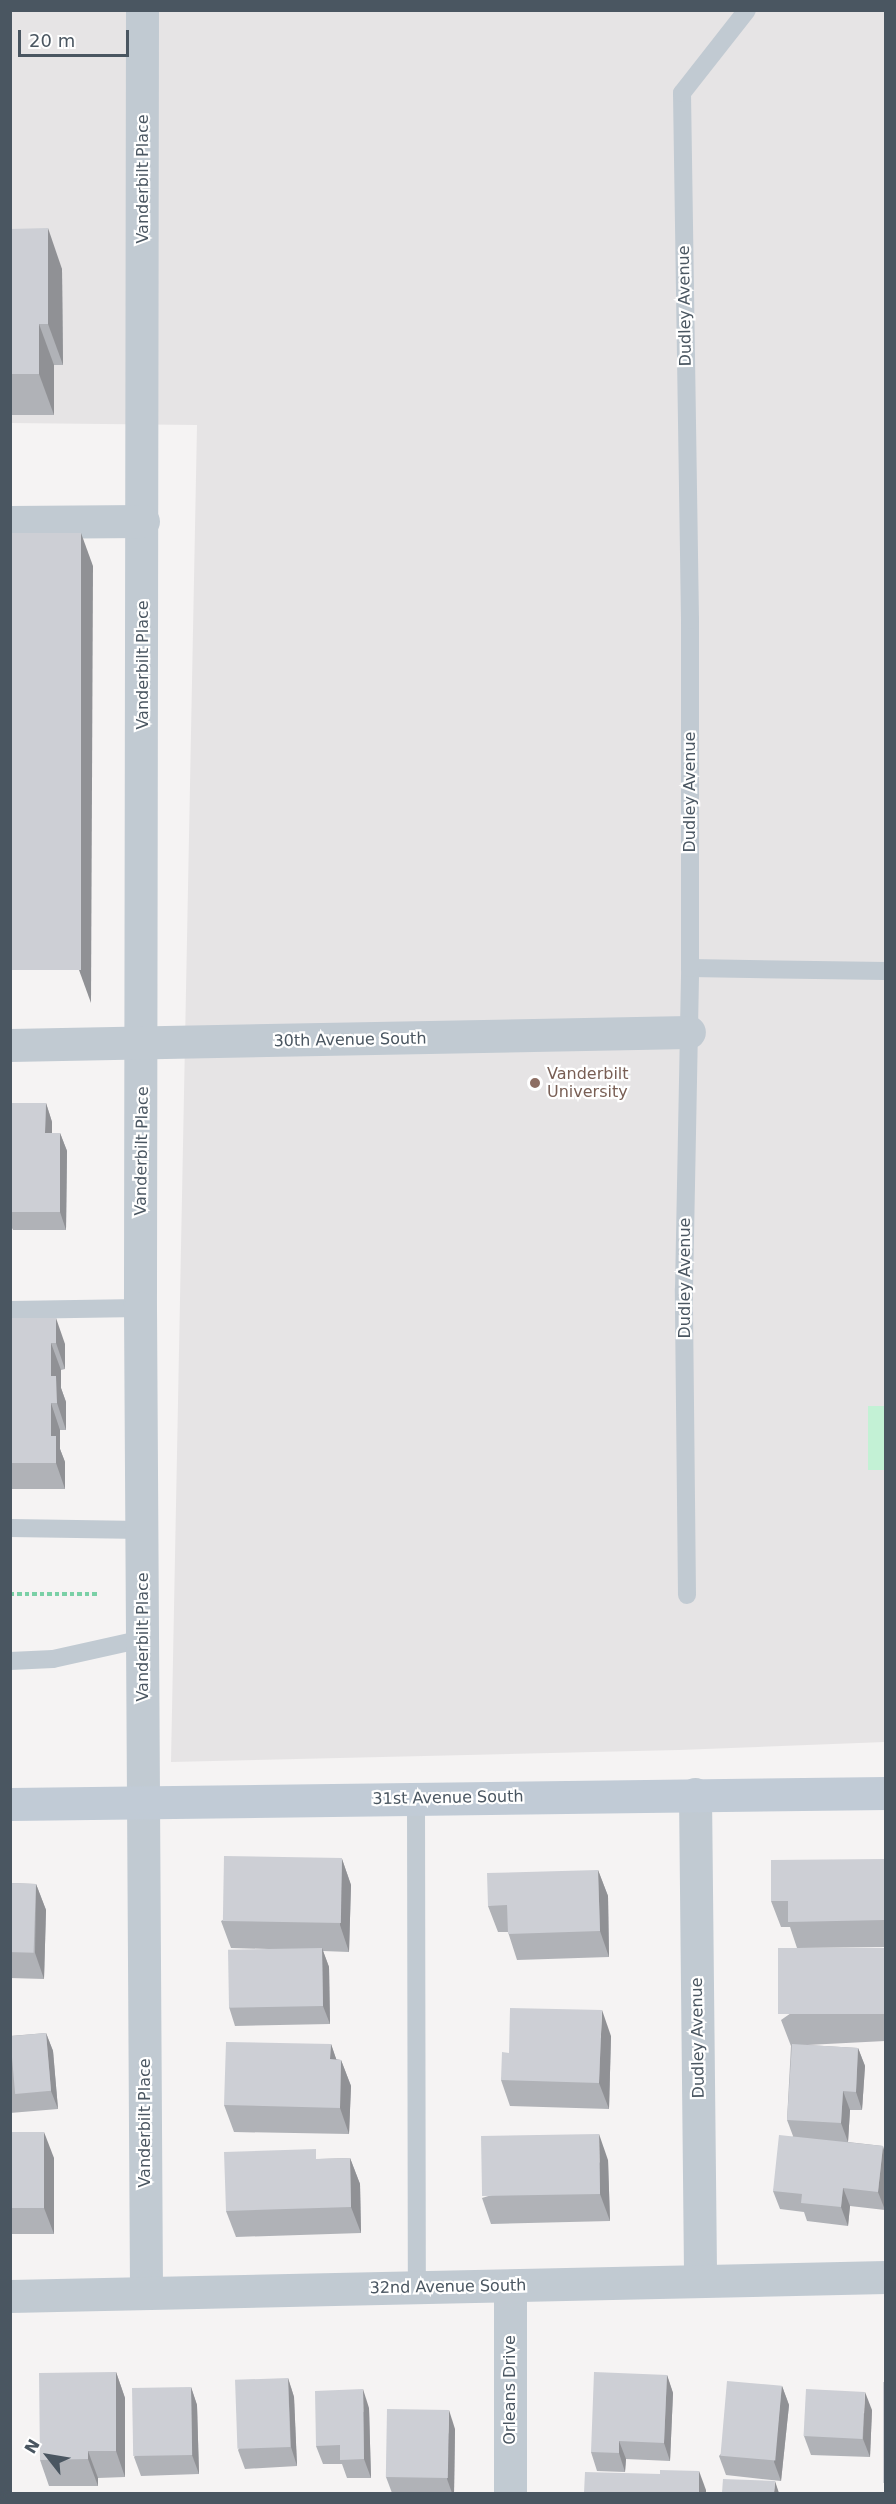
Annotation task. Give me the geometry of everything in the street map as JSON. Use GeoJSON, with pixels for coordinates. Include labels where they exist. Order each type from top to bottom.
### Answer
{"type":"FeatureCollection","features":[{"type":"Feature","properties":{"kind":"main road","name":"31st Avenue South"},"geometry":{"type":"LineString","coordinates":[[10,1804],[885,1793]]}},
{"type":"Feature","properties":{"kind":"street","name":"Vanderbilt Place"},"geometry":{"type":"LineString","coordinates":[[142,10],[143,1044],[140,1308],[146,2292]]}},
{"type":"Feature","properties":{"kind":"street"},"geometry":{"type":"LineString","coordinates":[[10,522],[143,521]]}},
{"type":"Feature","properties":{"kind":"street","name":"30th Avenue South"},"geometry":{"type":"LineString","coordinates":[[10,1045],[688,1032]]}},
{"type":"Feature","properties":{"kind":"street","name":"Dudley Avenue"},"geometry":{"type":"LineString","coordinates":[[695,1794],[700,2282]]}},
{"type":"Feature","properties":{"kind":"street","name":"32nd Avenue South"},"geometry":{"type":"LineString","coordinates":[[10,2296],[885,2277]]}},
{"type":"Feature","properties":{"kind":"street","name":"Orleans Drive"},"geometry":{"type":"LineString","coordinates":[[510,2286],[510,2493]]}},
{"type":"Feature","properties":{"kind":"lane","name":"Dudley Avenue"},"geometry":{"type":"LineString","coordinates":[[687,1595],[684,1289],[690,968],[690,621],[682,93],[747,10]]}},
{"type":"Feature","properties":{"kind":"lane"},"geometry":{"type":"LineString","coordinates":[[690,968],[885,971]]}},
{"type":"Feature","properties":{"kind":"lane"},"geometry":{"type":"LineString","coordinates":[[10,1310],[140,1308]]}},
{"type":"Feature","properties":{"kind":"lane"},"geometry":{"type":"LineString","coordinates":[[10,1528],[142,1530]]}},
{"type":"Feature","properties":{"kind":"lane"},"geometry":{"type":"LineString","coordinates":[[10,1660],[53,1659],[143,1639]]}},
{"type":"Feature","properties":{"kind":"lane"},"geometry":{"type":"LineString","coordinates":[[416,1799],[417,2288]]}},
{"type":"Feature","properties":{"kind":"path"},"geometry":{"type":"LineString","coordinates":[[10,1594],[100,1594]]}},
{"type":"Feature","properties":{"kind":"shaded area","name":"Vanderbilt University"},"geometry":{"type":"Polygon","coordinates":[[[11,11],[885,11],[885,1742],[679,1750],[171,1762],[197,425],[11,423],[11,11]]]}},
{"type":"Feature","properties":{"kind":"green space"},"geometry":{"type":"Polygon","coordinates":[[[868,1406],[885,1406],[885,1470],[868,1470],[868,1406]]]}},
{"type":"Feature","properties":{"kind":"building"},"geometry":{"type":"Polygon","coordinates":[[[48,228],[48,324],[39,324],[39,374],[10,374],[10,229],[48,228]]]}},
{"type":"Feature","properties":{"kind":"building"},"geometry":{"type":"Polygon","coordinates":[[[10,533],[81,533],[81,970],[10,970],[10,533]]]}},
{"type":"Feature","properties":{"kind":"building"},"geometry":{"type":"Polygon","coordinates":[[[10,1103],[46,1103],[45,1133],[60,1133],[60,1212],[10,1212],[10,1103]]]}},
{"type":"Feature","properties":{"kind":"building"},"geometry":{"type":"Polygon","coordinates":[[[10,1318],[56,1318],[56,1343],[51,1343],[51,1376],[56,1376],[57,1403],[51,1403],[51,1436],[56,1436],[56,1463],[10,1463],[10,1318]]]}},
{"type":"Feature","properties":{"kind":"building"},"geometry":{"type":"Polygon","coordinates":[[[224,1856],[342,1858],[341,1923],[223,1921],[224,1856]]]}},
{"type":"Feature","properties":{"kind":"building"},"geometry":{"type":"Polygon","coordinates":[[[885,1859],[885,1920],[788,1922],[788,1901],[771,1901],[771,1860],[885,1859]]]}},
{"type":"Feature","properties":{"kind":"building"},"geometry":{"type":"Polygon","coordinates":[[[598,1870],[600,1931],[508,1934],[507,1905],[488,1906],[487,1873],[598,1870]]]}},
{"type":"Feature","properties":{"kind":"building"},"geometry":{"type":"Polygon","coordinates":[[[10,1883],[36,1884],[34,1953],[10,1952],[10,1883]]]}},
{"type":"Feature","properties":{"kind":"building"},"geometry":{"type":"Polygon","coordinates":[[[322,1948],[323,2006],[229,2008],[228,1950],[322,1948]]]}},
{"type":"Feature","properties":{"kind":"building"},"geometry":{"type":"Polygon","coordinates":[[[778,1948],[885,1948],[885,2014],[778,2014],[778,1948]]]}},
{"type":"Feature","properties":{"kind":"building"},"geometry":{"type":"Polygon","coordinates":[[[510,2008],[602,2010],[599,2083],[501,2080],[502,2052],[509,2053],[510,2008]]]}},
{"type":"Feature","properties":{"kind":"building"},"geometry":{"type":"Polygon","coordinates":[[[46,2033],[51,2091],[15,2094],[10,2036],[46,2033]]]}},
{"type":"Feature","properties":{"kind":"building"},"geometry":{"type":"Polygon","coordinates":[[[226,2042],[331,2044],[330,2059],[341,2060],[340,2108],[224,2105],[226,2042]]]}},
{"type":"Feature","properties":{"kind":"building"},"geometry":{"type":"Polygon","coordinates":[[[792,2044],[858,2048],[856,2092],[843,2091],[841,2123],[787,2120],[792,2044]]]}},
{"type":"Feature","properties":{"kind":"building"},"geometry":{"type":"Polygon","coordinates":[[[10,2132],[44,2132],[44,2208],[10,2208],[10,2132]]]}},
{"type":"Feature","properties":{"kind":"building"},"geometry":{"type":"Polygon","coordinates":[[[599,2134],[600,2194],[482,2196],[481,2136],[599,2134]]]}},
{"type":"Feature","properties":{"kind":"building"},"geometry":{"type":"Polygon","coordinates":[[[779,2135],[883,2146],[878,2192],[843,2188],[841,2207],[801,2203],[802,2194],[773,2191],[779,2135]]]}},
{"type":"Feature","properties":{"kind":"building"},"geometry":{"type":"Polygon","coordinates":[[[316,2149],[316,2159],[350,2158],[351,2207],[226,2211],[224,2152],[316,2149]]]}},
{"type":"Feature","properties":{"kind":"building"},"geometry":{"type":"Polygon","coordinates":[[[116,2372],[116,2451],[88,2451],[88,2459],[40,2460],[39,2373],[116,2372]]]}},
{"type":"Feature","properties":{"kind":"building"},"geometry":{"type":"Polygon","coordinates":[[[594,2372],[667,2375],[664,2443],[619,2441],[619,2453],[591,2452],[594,2372]]]}},
{"type":"Feature","properties":{"kind":"building"},"geometry":{"type":"Polygon","coordinates":[[[288,2378],[290,2447],[237,2449],[235,2380],[288,2378]]]}},
{"type":"Feature","properties":{"kind":"building"},"geometry":{"type":"Polygon","coordinates":[[[727,2381],[782,2386],[775,2461],[720,2456],[727,2381]]]}},
{"type":"Feature","properties":{"kind":"building"},"geometry":{"type":"Polygon","coordinates":[[[883,2382],[885,2382],[885,2483],[883,2483],[883,2382]]]}},
{"type":"Feature","properties":{"kind":"building"},"geometry":{"type":"Polygon","coordinates":[[[191,2387],[192,2455],[133,2456],[132,2388],[191,2387]]]}},
{"type":"Feature","properties":{"kind":"building"},"geometry":{"type":"Polygon","coordinates":[[[363,2389],[364,2459],[340,2460],[340,2445],[316,2446],[315,2391],[363,2389]]]}},
{"type":"Feature","properties":{"kind":"building"},"geometry":{"type":"Polygon","coordinates":[[[806,2389],[865,2392],[862,2439],[804,2436],[806,2389]]]}},
{"type":"Feature","properties":{"kind":"building"},"geometry":{"type":"Polygon","coordinates":[[[387,2409],[449,2410],[448,2478],[386,2477],[387,2409]]]}},
{"type":"Feature","properties":{"kind":"building"},"geometry":{"type":"Polygon","coordinates":[[[660,2470],[699,2471],[699,2493],[584,2493],[585,2472],[660,2474],[660,2470]]]}},
{"type":"Feature","properties":{"kind":"building"},"geometry":{"type":"Polygon","coordinates":[[[723,2479],[775,2481],[774,2493],[722,2493],[723,2479]]]}},
{"type":"Feature","properties":{"kind":"place","name":"Vanderbilt University"},"geometry":{"type":"Point","coordinates":[535,1083]}}]}
